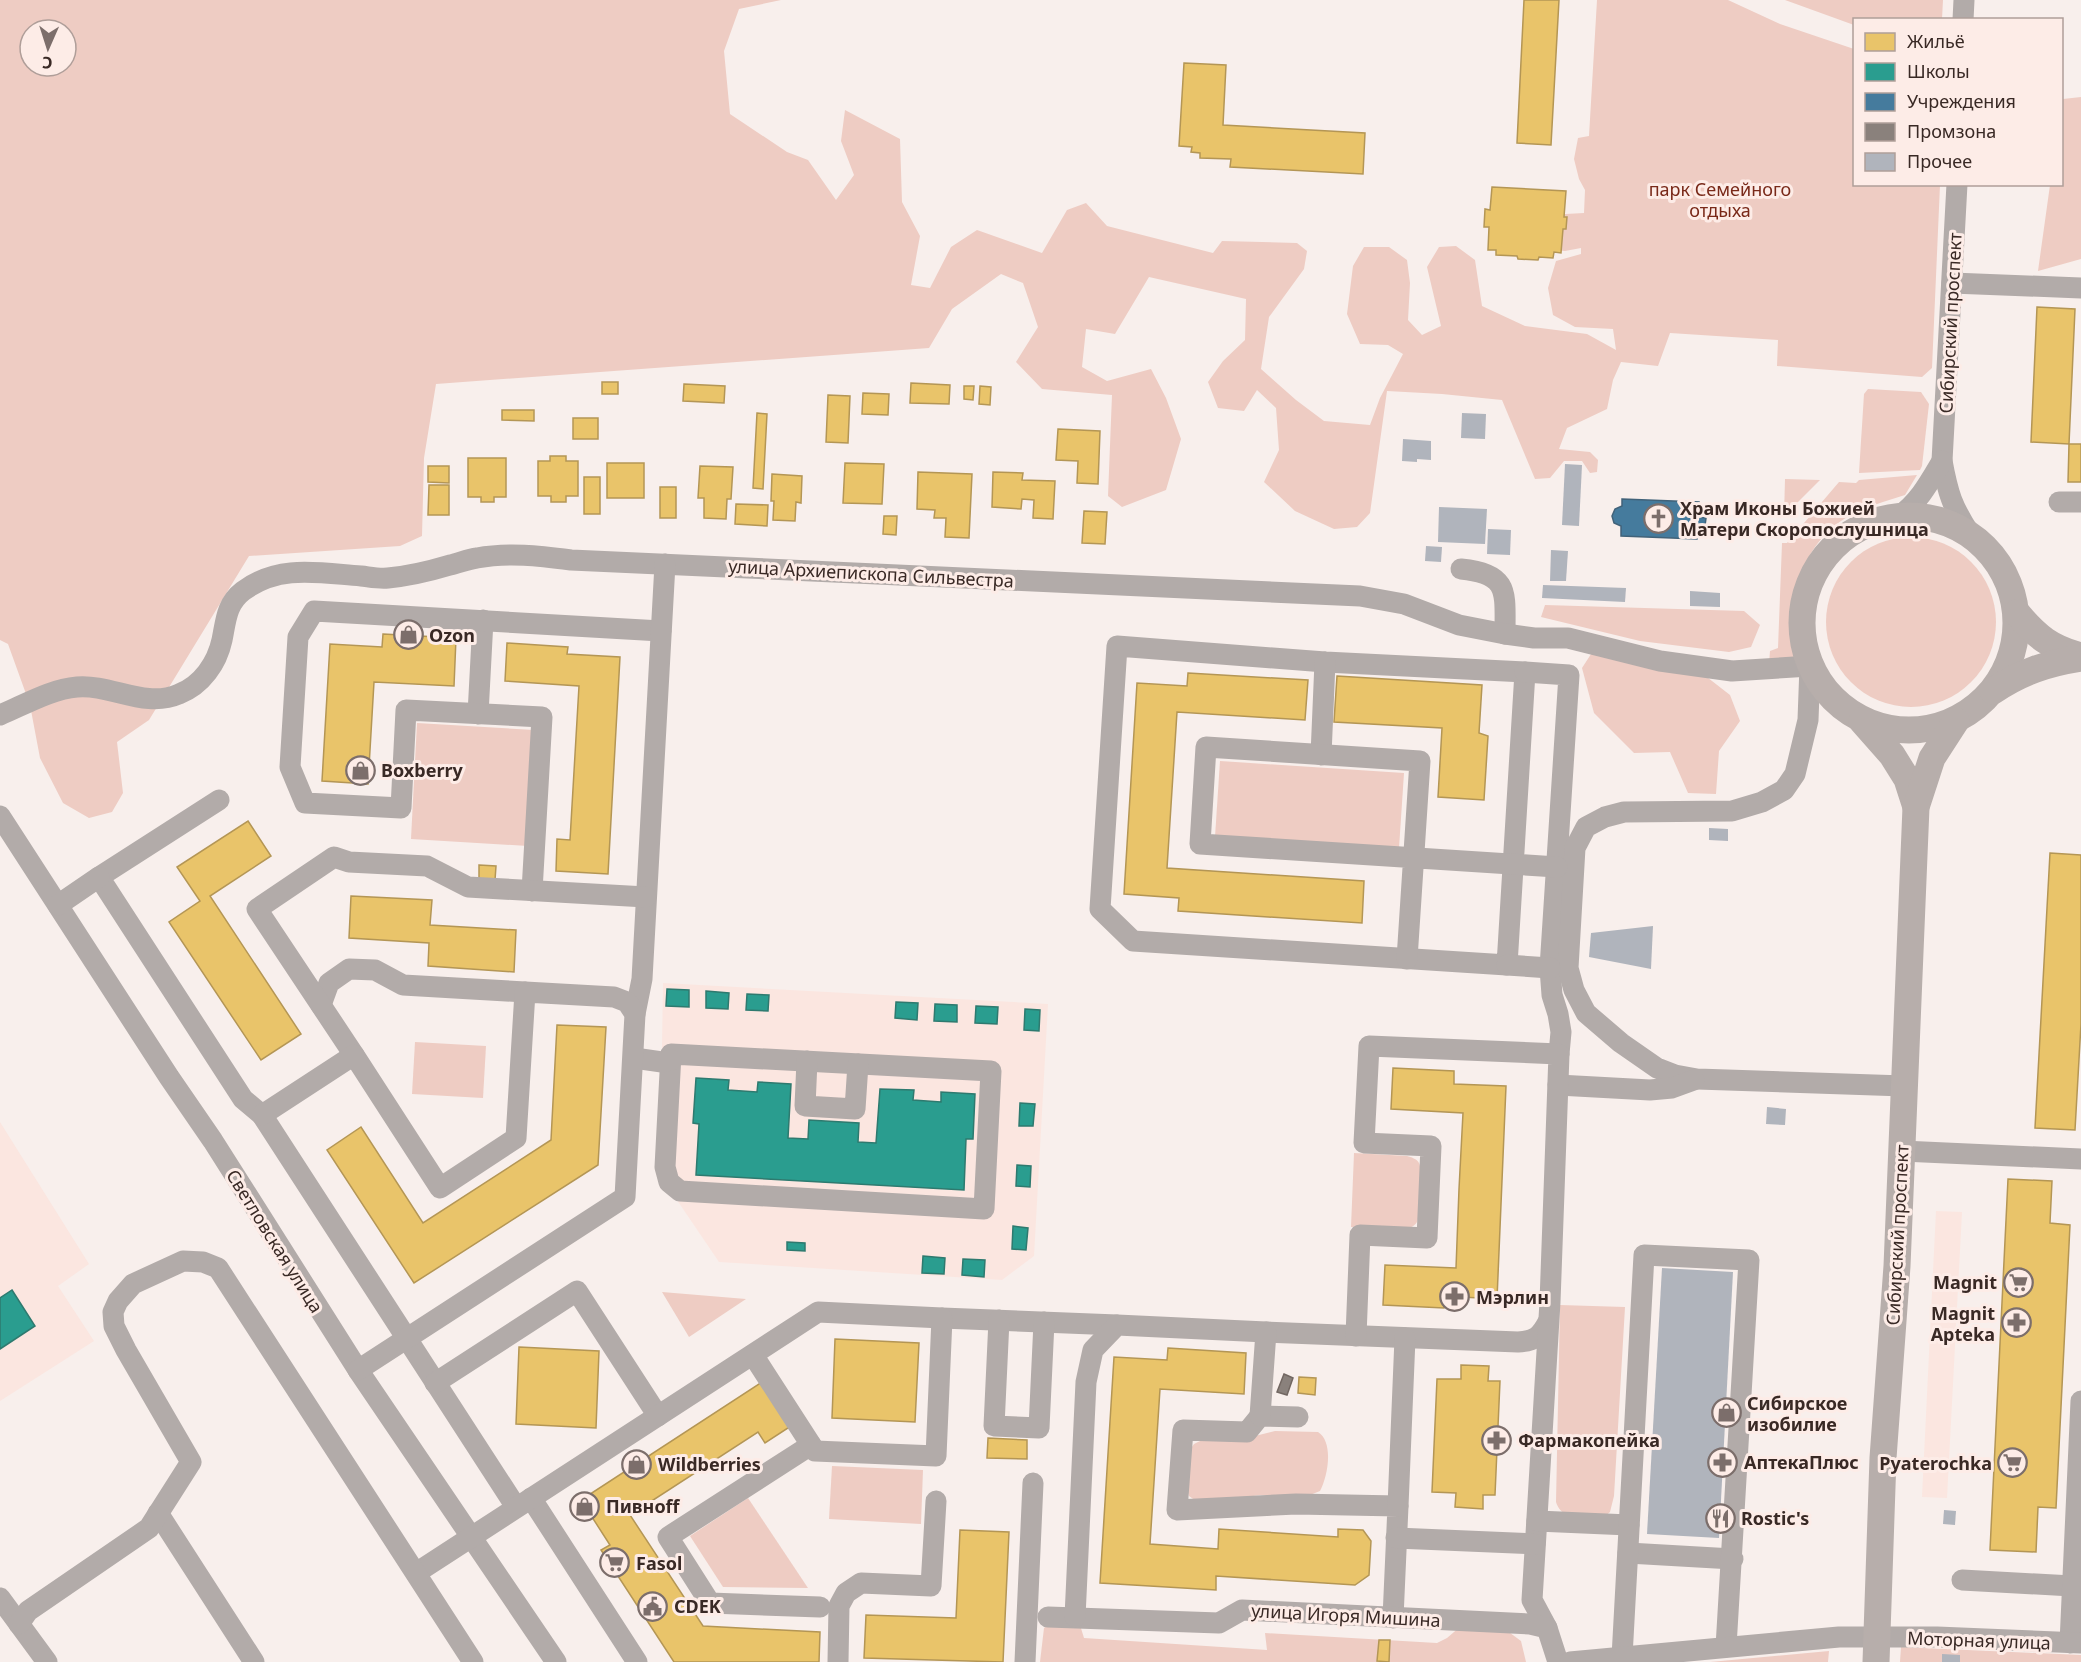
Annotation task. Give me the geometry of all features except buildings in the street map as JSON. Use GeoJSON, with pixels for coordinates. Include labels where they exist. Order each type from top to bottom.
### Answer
{"type":"FeatureCollection","features":[{"type":"Feature","properties":{"kind":"main road","name":"Сибирский проспект"},"geometry":{"type":"LineString","coordinates":[[1898,517],[1954,524],[1970,534],[1988,551],[2006,578],[2017,614],[2012,650],[2006,670],[1992,692],[1956,721],[1913,729],[1883,727],[1862,721],[1827,693],[1810,666],[1802,635],[1803,602],[1815,572],[1834,546],[1863,526],[1878,520],[1898,517]]}},
{"type":"Feature","properties":{"kind":"main road"},"geometry":{"type":"LineString","coordinates":[[2017,614],[2034,634],[2059,650],[2081,657]]}},
{"type":"Feature","properties":{"kind":"main road"},"geometry":{"type":"LineString","coordinates":[[1992,692],[2009,680],[2041,666],[2081,657]]}},
{"type":"Feature","properties":{"kind":"main road"},"geometry":{"type":"LineString","coordinates":[[1862,721],[1892,755],[1907,779],[1916,807]]}},
{"type":"Feature","properties":{"kind":"main road"},"geometry":{"type":"LineString","coordinates":[[1916,807],[1932,758],[1956,721]]}},
{"type":"Feature","properties":{"kind":"main road","name":"Сибирский проспект"},"geometry":{"type":"LineString","coordinates":[[1876,1649],[1882,1458],[1891,1350],[1902,1151],[1916,807]]}},
{"type":"Feature","properties":{"kind":"street"},"geometry":{"type":"LineString","coordinates":[[1963,18],[1964,0]]}},
{"type":"Feature","properties":{"kind":"street","name":"Сибирский проспект"},"geometry":{"type":"LineString","coordinates":[[1956,186],[1942,461],[1954,509],[1970,534]]}},
{"type":"Feature","properties":{"kind":"street"},"geometry":{"type":"LineString","coordinates":[[1952,283],[2081,288]]}},
{"type":"Feature","properties":{"kind":"street","name":"Сибирский проспект"},"geometry":{"type":"LineString","coordinates":[[1898,517],[1912,507],[1922,495],[1942,461]]}},
{"type":"Feature","properties":{"kind":"street"},"geometry":{"type":"LineString","coordinates":[[2059,501],[2081,502]]}},
{"type":"Feature","properties":{"kind":"street","name":"улица Архиепископа Сильвестра"},"geometry":{"type":"LineString","coordinates":[[0,715],[48,694],[75,687],[104,689],[157,700],[179,694],[197,684],[213,666],[222,641],[230,606],[242,592],[269,576],[292,572],[386,578],[420,573],[476,558],[522,554],[572,560],[1360,596],[1404,604],[1460,624],[1506,634],[1534,638],[1568,638],[1660,661],[1732,671],[1810,666]]}},
{"type":"Feature","properties":{"kind":"street"},"geometry":{"type":"LineString","coordinates":[[358,1370],[625,1197],[635,1014],[642,979],[665,564]]}},
{"type":"Feature","properties":{"kind":"street"},"geometry":{"type":"LineString","coordinates":[[1461,569],[1483,571],[1497,581],[1505,596],[1506,634]]}},
{"type":"Feature","properties":{"kind":"street"},"geometry":{"type":"LineString","coordinates":[[532,891],[542,717],[406,710],[401,808],[305,802],[290,767],[297,637],[314,611],[662,631]]}},
{"type":"Feature","properties":{"kind":"street"},"geometry":{"type":"LineString","coordinates":[[478,714],[483,621]]}},
{"type":"Feature","properties":{"kind":"street"},"geometry":{"type":"LineString","coordinates":[[1550,968],[1133,941],[1100,909],[1116,646],[1325,662],[1569,675],[1550,968],[1552,995],[1561,1032],[1548,1322],[1532,1600],[1548,1628],[1558,1662]]}},
{"type":"Feature","properties":{"kind":"street"},"geometry":{"type":"LineString","coordinates":[[1321,755],[1325,662]]}},
{"type":"Feature","properties":{"kind":"street"},"geometry":{"type":"LineString","coordinates":[[1810,666],[1808,720],[1795,774],[1784,790],[1762,802],[1732,811],[1624,812],[1605,817],[1586,827],[1575,848],[1568,968],[1574,990],[1586,1013],[1621,1043],[1657,1068],[1675,1075],[1697,1079],[1904,1086]]}},
{"type":"Feature","properties":{"kind":"street"},"geometry":{"type":"LineString","coordinates":[[1507,965],[1525,672]]}},
{"type":"Feature","properties":{"kind":"street"},"geometry":{"type":"LineString","coordinates":[[1407,959],[1414,858],[1420,760],[1206,747],[1200,844],[1414,858],[1557,867]]}},
{"type":"Feature","properties":{"kind":"street"},"geometry":{"type":"LineString","coordinates":[[58,905],[219,800]]}},
{"type":"Feature","properties":{"kind":"street","name":"Светловская улица"},"geometry":{"type":"LineString","coordinates":[[0,816],[213,1141],[358,1370],[556,1662]]}},
{"type":"Feature","properties":{"kind":"street"},"geometry":{"type":"LineString","coordinates":[[525,992],[516,1138],[440,1188],[257,909],[334,857],[349,862],[427,866],[468,887],[646,897]]}},
{"type":"Feature","properties":{"kind":"street"},"geometry":{"type":"LineString","coordinates":[[99,877],[243,1099],[262,1115],[435,1383],[637,1662]]}},
{"type":"Feature","properties":{"kind":"street"},"geometry":{"type":"LineString","coordinates":[[321,1005],[328,983],[349,969],[375,970],[402,985],[614,997],[627,1002],[635,1014]]}},
{"type":"Feature","properties":{"kind":"street"},"geometry":{"type":"LineString","coordinates":[[1356,1336],[1360,1235],[1427,1238],[1431,1157],[1431,1146],[1364,1143],[1368,1046],[1559,1054]]}},
{"type":"Feature","properties":{"kind":"street"},"geometry":{"type":"LineString","coordinates":[[671,1054],[807,1061],[991,1071],[984,1209],[680,1191],[669,1182],[665,1167],[671,1054]]}},
{"type":"Feature","properties":{"kind":"street"},"geometry":{"type":"LineString","coordinates":[[262,1115],[354,1055]]}},
{"type":"Feature","properties":{"kind":"street"},"geometry":{"type":"LineString","coordinates":[[634,1058],[662,1062],[671,1060]]}},
{"type":"Feature","properties":{"kind":"street"},"geometry":{"type":"LineString","coordinates":[[807,1061],[805,1106],[855,1108],[858,1064]]}},
{"type":"Feature","properties":{"kind":"street"},"geometry":{"type":"LineString","coordinates":[[1558,1084],[1650,1090],[1672,1088],[1697,1079]]}},
{"type":"Feature","properties":{"kind":"street"},"geometry":{"type":"LineString","coordinates":[[1902,1151],[2081,1158]]}},
{"type":"Feature","properties":{"kind":"street"},"geometry":{"type":"LineString","coordinates":[[1622,1657],[1644,1255],[1749,1260],[1726,1647]]}},
{"type":"Feature","properties":{"kind":"street"},"geometry":{"type":"LineString","coordinates":[[19,1624],[28,1611],[149,1528],[191,1462],[122,1342],[114,1326],[113,1312],[118,1301],[133,1284],[183,1261],[204,1262],[218,1268],[473,1662]]}},
{"type":"Feature","properties":{"kind":"street"},"geometry":{"type":"LineString","coordinates":[[435,1383],[577,1291],[658,1416]]}},
{"type":"Feature","properties":{"kind":"street"},"geometry":{"type":"LineString","coordinates":[[416,1573],[818,1312],[1518,1342],[1533,1341],[1541,1334],[1548,1322]]}},
{"type":"Feature","properties":{"kind":"street"},"geometry":{"type":"LineString","coordinates":[[753,1355],[815,1451],[936,1456],[942,1318]]}},
{"type":"Feature","properties":{"kind":"street"},"geometry":{"type":"LineString","coordinates":[[999,1320],[994,1426],[1039,1428],[1044,1322]]}},
{"type":"Feature","properties":{"kind":"street"},"geometry":{"type":"LineString","coordinates":[[1075,1617],[1086,1382],[1093,1350],[1117,1325]]}},
{"type":"Feature","properties":{"kind":"street"},"geometry":{"type":"LineString","coordinates":[[1266,1332],[1260,1416],[1247,1432],[1182,1430],[1177,1510],[1296,1504],[1398,1506]]}},
{"type":"Feature","properties":{"kind":"street"},"geometry":{"type":"LineString","coordinates":[[1393,1618],[1405,1338]]}},
{"type":"Feature","properties":{"kind":"street"},"geometry":{"type":"LineString","coordinates":[[2075,1643],[2081,1401]]}},
{"type":"Feature","properties":{"kind":"street"},"geometry":{"type":"LineString","coordinates":[[1260,1416],[1298,1417]]}},
{"type":"Feature","properties":{"kind":"street"},"geometry":{"type":"LineString","coordinates":[[811,1444],[668,1537],[710,1603],[820,1607]]}},
{"type":"Feature","properties":{"kind":"street"},"geometry":{"type":"LineString","coordinates":[[1025,1662],[1033,1483]]}},
{"type":"Feature","properties":{"kind":"street"},"geometry":{"type":"LineString","coordinates":[[838,1662],[839,1606],[846,1593],[861,1583],[931,1586],[936,1501]]}},
{"type":"Feature","properties":{"kind":"street"},"geometry":{"type":"LineString","coordinates":[[158,1513],[254,1662]]}},
{"type":"Feature","properties":{"kind":"street"},"geometry":{"type":"LineString","coordinates":[[1537,1521],[1629,1525]]}},
{"type":"Feature","properties":{"kind":"street"},"geometry":{"type":"LineString","coordinates":[[1396,1538],[1535,1544]]}},
{"type":"Feature","properties":{"kind":"street"},"geometry":{"type":"LineString","coordinates":[[1628,1553],[1733,1559]]}},
{"type":"Feature","properties":{"kind":"street"},"geometry":{"type":"LineString","coordinates":[[1962,1580],[2075,1577]]}},
{"type":"Feature","properties":{"kind":"street"},"geometry":{"type":"LineString","coordinates":[[0,1598],[47,1662]]}},
{"type":"Feature","properties":{"kind":"street","name":"улица Игоря Мишина"},"geometry":{"type":"LineString","coordinates":[[1048,1617],[1219,1623],[1242,1610],[1530,1624],[1548,1628]]}},
{"type":"Feature","properties":{"kind":"street"},"geometry":{"type":"LineString","coordinates":[[1570,1662],[1839,1637],[1876,1649]]}},
{"type":"Feature","properties":{"kind":"street","name":"Моторная улица"},"geometry":{"type":"LineString","coordinates":[[1876,1649],[1937,1637],[2075,1643]]}},
{"type":"Feature","properties":{"kind":"shaded area"},"geometry":{"type":"Polygon","coordinates":[[[663,983],[1048,1004],[1034,1256],[1002,1280],[719,1262],[660,1175],[663,983]]]}},
{"type":"Feature","properties":{"kind":"shaded area"},"geometry":{"type":"Polygon","coordinates":[[[0,1122],[89,1264],[58,1286],[94,1341],[0,1401],[0,1122]]]}},
{"type":"Feature","properties":{"kind":"shaded area"},"geometry":{"type":"Polygon","coordinates":[[[1936,1211],[1962,1212],[1947,1498],[1922,1497],[1936,1211]]]}},
{"type":"Feature","properties":{"kind":"green space","name":"парк Семейного отдыха"},"geometry":{"type":"Polygon","coordinates":[[[0,0],[781,0],[739,9],[724,51],[730,114],[787,152],[808,160],[836,200],[854,175],[841,141],[845,110],[900,139],[902,202],[920,236],[911,285],[930,288],[951,247],[977,230],[1042,253],[1067,210],[1086,203],[1107,226],[1213,253],[1222,241],[1297,243],[1307,251],[1304,269],[1269,317],[1261,369],[1324,421],[1370,425],[1380,398],[1403,354],[1388,345],[1360,344],[1347,314],[1353,266],[1364,247],[1389,247],[1407,260],[1410,283],[1408,320],[1422,335],[1441,326],[1427,267],[1439,247],[1456,246],[1475,260],[1482,306],[1525,326],[1587,334],[1616,350],[1613,329],[1575,327],[1553,315],[1548,288],[1556,261],[1581,254],[1581,248],[1565,251],[1542,249],[1547,215],[1584,213],[1585,190],[1579,179],[1574,159],[1578,138],[1589,136],[1597,0],[1728,0],[1780,24],[1853,49],[1853,186],[1940,186],[1932,368],[1922,377],[1777,366],[1778,340],[1670,333],[1658,366],[1621,362],[1613,380],[1607,409],[1567,428],[1559,449],[1590,452],[1598,460],[1597,472],[1590,473],[1582,461],[1564,461],[1550,478],[1535,479],[1502,400],[1387,391],[1370,513],[1357,527],[1334,529],[1295,511],[1264,482],[1279,450],[1276,408],[1257,390],[1244,411],[1218,408],[1208,382],[1223,361],[1245,340],[1246,299],[1149,277],[1115,334],[1086,329],[1082,367],[1107,381],[1151,369],[1166,398],[1181,439],[1166,490],[1122,507],[1108,496],[1112,395],[1042,389],[1016,362],[1038,327],[1023,283],[1001,274],[952,309],[929,348],[436,384],[424,458],[422,536],[400,546],[249,556],[149,720],[117,742],[123,793],[112,812],[89,818],[63,803],[40,758],[30,705],[8,644],[0,640],[0,0]]]}},
{"type":"Feature","properties":{"kind":"green space"},"geometry":{"type":"Polygon","coordinates":[[[1785,0],[1943,0],[1942,18],[1853,18],[1853,25],[1785,0]]]}},
{"type":"Feature","properties":{"kind":"green space"},"geometry":{"type":"Polygon","coordinates":[[[2081,97],[2081,259],[2038,271],[2050,186],[2063,186],[2063,99],[2081,97]]]}},
{"type":"Feature","properties":{"kind":"green space"},"geometry":{"type":"Polygon","coordinates":[[[1868,389],[1921,392],[1929,404],[1920,470],[1859,473],[1864,394],[1868,389]]]}},
{"type":"Feature","properties":{"kind":"green space"},"geometry":{"type":"Polygon","coordinates":[[[1917,475],[1905,495],[1848,516],[1827,533],[1815,547],[1805,564],[1794,601],[1792,620],[1796,657],[1769,664],[1770,651],[1778,648],[1782,543],[1787,543],[1839,482],[1856,483],[1859,480],[1917,475]]]}},
{"type":"Feature","properties":{"kind":"green space"},"geometry":{"type":"Polygon","coordinates":[[[1785,479],[1820,480],[1784,516],[1785,479]]]}},
{"type":"Feature","properties":{"kind":"green space"},"geometry":{"type":"Polygon","coordinates":[[[1911,537],[1943,544],[1958,551],[1971,562],[1982,575],[1989,590],[1996,622],[1989,654],[1982,669],[1971,682],[1958,693],[1943,700],[1911,707],[1879,700],[1864,693],[1851,682],[1840,669],[1833,654],[1826,622],[1833,590],[1840,575],[1851,562],[1864,551],[1879,544],[1911,537]]]}},
{"type":"Feature","properties":{"kind":"green space"},"geometry":{"type":"Polygon","coordinates":[[[1545,605],[1744,611],[1760,625],[1751,647],[1729,652],[1640,641],[1541,617],[1545,605]]]}},
{"type":"Feature","properties":{"kind":"green space"},"geometry":{"type":"Polygon","coordinates":[[[1593,651],[1703,674],[1730,695],[1740,721],[1719,751],[1716,794],[1688,793],[1670,752],[1634,753],[1594,713],[1582,668],[1593,651]]]}},
{"type":"Feature","properties":{"kind":"green space"},"geometry":{"type":"Polygon","coordinates":[[[417,723],[534,730],[528,846],[411,839],[417,723]]]}},
{"type":"Feature","properties":{"kind":"green space"},"geometry":{"type":"Polygon","coordinates":[[[1220,761],[1404,773],[1399,848],[1215,837],[1220,761]]]}},
{"type":"Feature","properties":{"kind":"green space"},"geometry":{"type":"Polygon","coordinates":[[[415,1042],[486,1046],[483,1098],[412,1094],[415,1042]]]}},
{"type":"Feature","properties":{"kind":"green space"},"geometry":{"type":"Polygon","coordinates":[[[1354,1153],[1407,1156],[1418,1162],[1421,1174],[1420,1203],[1417,1222],[1414,1225],[1404,1229],[1351,1227],[1354,1153]]]}},
{"type":"Feature","properties":{"kind":"green space"},"geometry":{"type":"Polygon","coordinates":[[[662,1292],[746,1299],[689,1337],[662,1292]]]}},
{"type":"Feature","properties":{"kind":"green space"},"geometry":{"type":"Polygon","coordinates":[[[1560,1305],[1625,1307],[1614,1496],[1610,1512],[1604,1517],[1569,1516],[1559,1509],[1556,1502],[1560,1305]]]}},
{"type":"Feature","properties":{"kind":"green space"},"geometry":{"type":"Polygon","coordinates":[[[1275,1431],[1318,1432],[1323,1437],[1328,1451],[1328,1460],[1320,1491],[1305,1497],[1260,1495],[1205,1503],[1189,1496],[1187,1488],[1189,1451],[1194,1444],[1202,1440],[1239,1440],[1275,1431]]]}},
{"type":"Feature","properties":{"kind":"green space"},"geometry":{"type":"Polygon","coordinates":[[[832,1466],[923,1470],[921,1524],[829,1519],[832,1466]]]}},
{"type":"Feature","properties":{"kind":"green space"},"geometry":{"type":"Polygon","coordinates":[[[748,1498],[808,1588],[723,1587],[690,1536],[748,1498]]]}},
{"type":"Feature","properties":{"kind":"green space"},"geometry":{"type":"Polygon","coordinates":[[[1053,1622],[1080,1625],[1084,1638],[1267,1650],[1265,1633],[1437,1643],[1461,1626],[1502,1627],[1521,1641],[1526,1662],[1040,1662],[1044,1628],[1053,1622]]]}},
{"type":"Feature","properties":{"kind":"green space"},"geometry":{"type":"Polygon","coordinates":[[[1901,1647],[2081,1655],[2081,1662],[1900,1662],[1901,1647]]]}},
{"type":"Feature","properties":{"kind":"green space"},"geometry":{"type":"Polygon","coordinates":[[[1829,1651],[1828,1662],[1710,1662],[1829,1651]]]}},
{"type":"Feature","properties":{"kind":"place","name":"Храм Иконы Божией Матери Скоропослушница"},"geometry":{"type":"Point","coordinates":[1659,518]}},
{"type":"Feature","properties":{"kind":"place","name":"Ozon"},"geometry":{"type":"Point","coordinates":[408,635]}},
{"type":"Feature","properties":{"kind":"place","name":"Boxberry"},"geometry":{"type":"Point","coordinates":[360,770]}},
{"type":"Feature","properties":{"kind":"place","name":"Magnit"},"geometry":{"type":"Point","coordinates":[2018,1282]}},
{"type":"Feature","properties":{"kind":"place","name":"Мэрлин"},"geometry":{"type":"Point","coordinates":[1455,1297]}},
{"type":"Feature","properties":{"kind":"place","name":"Magnit Apteka"},"geometry":{"type":"Point","coordinates":[2016,1323]}},
{"type":"Feature","properties":{"kind":"place","name":"Сибирское изобилие"},"geometry":{"type":"Point","coordinates":[1726,1413]}},
{"type":"Feature","properties":{"kind":"place","name":"Фармакопейка"},"geometry":{"type":"Point","coordinates":[1497,1440]}},
{"type":"Feature","properties":{"kind":"place","name":"АптекаПлюс"},"geometry":{"type":"Point","coordinates":[1723,1462]}},
{"type":"Feature","properties":{"kind":"place","name":"Pyaterochka"},"geometry":{"type":"Point","coordinates":[2013,1463]}},
{"type":"Feature","properties":{"kind":"place","name":"Wildberries"},"geometry":{"type":"Point","coordinates":[637,1464]}},
{"type":"Feature","properties":{"kind":"place","name":"Пивноff"},"geometry":{"type":"Point","coordinates":[585,1506]}},
{"type":"Feature","properties":{"kind":"place","name":"Rostic's"},"geometry":{"type":"Point","coordinates":[1720,1518]}},
{"type":"Feature","properties":{"kind":"place","name":"Fasol"},"geometry":{"type":"Point","coordinates":[615,1563]}},
{"type":"Feature","properties":{"kind":"place","name":"CDEK"},"geometry":{"type":"Point","coordinates":[653,1606]}}]}
